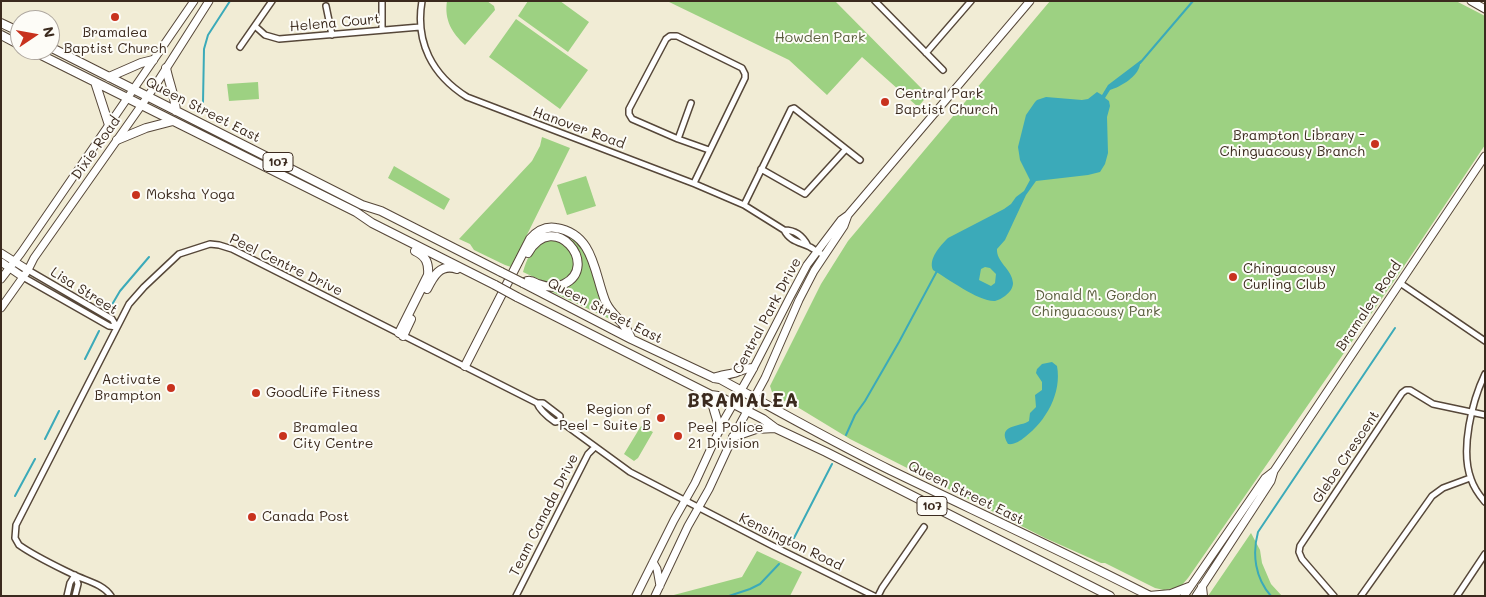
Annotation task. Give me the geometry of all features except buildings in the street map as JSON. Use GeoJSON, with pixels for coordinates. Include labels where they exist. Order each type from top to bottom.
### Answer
{"type":"FeatureCollection","features":[{"type":"Feature","properties":{"kind":"main road","name":"Dixie Road"},"geometry":{"type":"LineString","coordinates":[[1,280],[194,1]]}},
{"type":"Feature","properties":{"kind":"main road","name":"Dixie Road"},"geometry":{"type":"LineString","coordinates":[[1,308],[148,96],[209,1]]}},
{"type":"Feature","properties":{"kind":"main road","name":"Central Park Drive"},"geometry":{"type":"LineString","coordinates":[[636,596],[733,404],[807,265],[821,253],[844,226],[848,215],[1030,1]]}},
{"type":"Feature","properties":{"kind":"main road"},"geometry":{"type":"LineString","coordinates":[[1471,1],[1485,9]]}},
{"type":"Feature","properties":{"kind":"main road","name":"Queen Street East"},"geometry":{"type":"LineString","coordinates":[[60,52],[362,205],[381,211],[631,339],[714,378],[720,379],[836,443],[1149,596]]}},
{"type":"Feature","properties":{"kind":"main road","name":"Queen Street East"},"geometry":{"type":"LineString","coordinates":[[51,60],[356,212],[372,223],[481,279],[711,395],[718,396],[763,419],[774,428],[826,452],[1110,596]]}},
{"type":"Feature","properties":{"kind":"main road"},"geometry":{"type":"LineString","coordinates":[[109,77],[141,63],[154,60]]}},
{"type":"Feature","properties":{"kind":"main road"},"geometry":{"type":"LineString","coordinates":[[166,68],[170,87],[175,97],[176,111]]}},
{"type":"Feature","properties":{"kind":"main road"},"geometry":{"type":"LineString","coordinates":[[94,82],[108,125]]}},
{"type":"Feature","properties":{"kind":"main road"},"geometry":{"type":"LineString","coordinates":[[117,140],[146,128],[173,122]]}},
{"type":"Feature","properties":{"kind":"main road","name":"Bramalea Road"},"geometry":{"type":"LineString","coordinates":[[1184,596],[1265,478],[1274,471],[1485,156]]}},
{"type":"Feature","properties":{"kind":"main road"},"geometry":{"type":"LineString","coordinates":[[372,223],[379,233],[422,254],[427,262],[428,276],[401,334]]}},
{"type":"Feature","properties":{"kind":"main road"},"geometry":{"type":"LineString","coordinates":[[467,367],[530,239],[537,231],[548,227],[566,230],[586,245],[607,305],[614,316],[623,324],[631,339]]}},
{"type":"Feature","properties":{"kind":"main road"},"geometry":{"type":"LineString","coordinates":[[467,367],[531,247],[538,241],[550,236],[563,238],[571,245],[576,254],[578,264],[570,280],[552,287],[530,281],[523,283]]}},
{"type":"Feature","properties":{"kind":"main road","name":"Lisa Street"},"geometry":{"type":"LineString","coordinates":[[1,253],[28,270]]}},
{"type":"Feature","properties":{"kind":"main road","name":"Central Park Drive"},"geometry":{"type":"LineString","coordinates":[[655,596],[712,483],[732,437],[764,378],[821,253]]}},
{"type":"Feature","properties":{"kind":"main road","name":"Lisa Street"},"geometry":{"type":"LineString","coordinates":[[1,262],[23,277]]}},
{"type":"Feature","properties":{"kind":"main road"},"geometry":{"type":"LineString","coordinates":[[401,334],[432,280],[440,270],[454,267],[481,279]]}},
{"type":"Feature","properties":{"kind":"main road"},"geometry":{"type":"LineString","coordinates":[[714,378],[723,374],[733,373],[742,368],[753,368]]}},
{"type":"Feature","properties":{"kind":"main road"},"geometry":{"type":"LineString","coordinates":[[711,395],[712,405],[720,430]]}},
{"type":"Feature","properties":{"kind":"main road"},"geometry":{"type":"LineString","coordinates":[[732,437],[756,429],[774,428]]}},
{"type":"Feature","properties":{"kind":"main road","name":"Bramalea Road"},"geometry":{"type":"LineString","coordinates":[[1196,596],[1271,482],[1274,471]]}},
{"type":"Feature","properties":{"kind":"main road"},"geometry":{"type":"LineString","coordinates":[[653,562],[657,569],[660,586]]}},
{"type":"Feature","properties":{"kind":"main road"},"geometry":{"type":"LineString","coordinates":[[1202,587],[1203,596]]}},
{"type":"Feature","properties":{"kind":"main road"},"geometry":{"type":"LineString","coordinates":[[1149,596],[1171,594],[1189,588]]}},
{"type":"Feature","properties":{"kind":"street"},"geometry":{"type":"LineString","coordinates":[[240,47],[272,1]]}},
{"type":"Feature","properties":{"kind":"street"},"geometry":{"type":"LineString","coordinates":[[382,1],[382,30]]}},
{"type":"Feature","properties":{"kind":"street","name":"Hanover Road"},"geometry":{"type":"LineString","coordinates":[[422,1],[420,27],[426,52],[433,65],[448,83],[466,97],[694,183],[744,205],[784,230],[792,230],[804,238],[808,246],[821,253]]}},
{"type":"Feature","properties":{"kind":"street"},"geometry":{"type":"LineString","coordinates":[[875,1],[944,70]]}},
{"type":"Feature","properties":{"kind":"street"},"geometry":{"type":"LineString","coordinates":[[926,53],[971,1]]}},
{"type":"Feature","properties":{"kind":"street"},"geometry":{"type":"LineString","coordinates":[[326,6],[332,35]]}},
{"type":"Feature","properties":{"kind":"street","name":"Helena Court"},"geometry":{"type":"LineString","coordinates":[[256,26],[265,35],[279,40],[420,27]]}},
{"type":"Feature","properties":{"kind":"street"},"geometry":{"type":"LineString","coordinates":[[694,183],[746,74],[742,68],[677,36],[670,36],[666,39],[629,109],[629,114],[632,119],[709,150]]}},
{"type":"Feature","properties":{"kind":"street"},"geometry":{"type":"LineString","coordinates":[[678,139],[691,103]]}},
{"type":"Feature","properties":{"kind":"street"},"geometry":{"type":"LineString","coordinates":[[744,205],[791,109],[794,108],[860,160]]}},
{"type":"Feature","properties":{"kind":"street"},"geometry":{"type":"LineString","coordinates":[[760,169],[805,194],[846,149]]}},
{"type":"Feature","properties":{"kind":"street","name":"Peel Centre Drive"},"geometry":{"type":"LineString","coordinates":[[111,596],[101,587],[19,545],[14,532],[16,525],[129,304],[176,256],[213,244],[224,246],[537,403],[543,403],[560,416],[560,421],[630,472],[685,501]]}},
{"type":"Feature","properties":{"kind":"street","name":"Lisa Street"},"geometry":{"type":"LineString","coordinates":[[28,270],[112,319],[116,327]]}},
{"type":"Feature","properties":{"kind":"street","name":"Lisa Street"},"geometry":{"type":"LineString","coordinates":[[23,277],[109,326],[116,327]]}},
{"type":"Feature","properties":{"kind":"street"},"geometry":{"type":"LineString","coordinates":[[1400,283],[1485,341]]}},
{"type":"Feature","properties":{"kind":"street"},"geometry":{"type":"LineString","coordinates":[[1485,374],[1472,412],[1467,452],[1470,478],[1478,494],[1485,502]]}},
{"type":"Feature","properties":{"kind":"street","name":"Glebe Crescent"},"geometry":{"type":"LineString","coordinates":[[1334,596],[1302,559],[1299,552],[1300,546],[1402,393],[1410,390],[1432,404],[1472,412]]}},
{"type":"Feature","properties":{"kind":"street"},"geometry":{"type":"LineString","coordinates":[[1472,412],[1485,416]]}},
{"type":"Feature","properties":{"kind":"street","name":"Team Canada Drive"},"geometry":{"type":"LineString","coordinates":[[516,596],[588,454],[595,446]]}},
{"type":"Feature","properties":{"kind":"street"},"geometry":{"type":"LineString","coordinates":[[1362,596],[1432,496],[1443,488],[1470,478]]}},
{"type":"Feature","properties":{"kind":"street","name":"Kensington Road"},"geometry":{"type":"LineString","coordinates":[[685,501],[874,596]]}},
{"type":"Feature","properties":{"kind":"street"},"geometry":{"type":"LineString","coordinates":[[878,596],[924,527]]}},
{"type":"Feature","properties":{"kind":"street"},"geometry":{"type":"LineString","coordinates":[[1456,596],[1485,554]]}},
{"type":"Feature","properties":{"kind":"street"},"geometry":{"type":"LineString","coordinates":[[67,596],[70,582],[75,575]]}},
{"type":"Feature","properties":{"kind":"street"},"geometry":{"type":"LineString","coordinates":[[75,575],[78,584],[75,596]]}},
{"type":"Feature","properties":{"kind":"green space"},"geometry":{"type":"Polygon","coordinates":[[[447,1],[487,1],[494,6],[495,10],[465,45],[450,26],[446,8],[447,1]]]}},
{"type":"Feature","properties":{"kind":"green space"},"geometry":{"type":"Polygon","coordinates":[[[528,1],[560,1],[589,22],[568,52],[518,16],[528,1]]]}},
{"type":"Feature","properties":{"kind":"green space","name":"Howden Park"},"geometry":{"type":"Polygon","coordinates":[[[667,1],[835,1],[928,95],[918,107],[862,57],[827,95],[789,60],[667,1]]]}},
{"type":"Feature","properties":{"kind":"green space","name":"Donald M. Gordon Chinguacousy Park"},"geometry":{"type":"Polygon","coordinates":[[[1050,1],[1456,1],[1485,16],[1485,145],[1396,278],[1188,578],[1175,590],[1174,588],[1164,590],[1155,588],[1105,563],[1101,563],[1045,538],[850,439],[799,408],[778,398],[772,392],[770,386],[821,284],[848,241],[1050,1]]]}},
{"type":"Feature","properties":{"kind":"green space"},"geometry":{"type":"Polygon","coordinates":[[[516,19],[588,70],[560,109],[489,57],[516,19]]]}},
{"type":"Feature","properties":{"kind":"green space"},"geometry":{"type":"Polygon","coordinates":[[[258,82],[259,99],[229,101],[227,84],[258,82]]]}},
{"type":"Feature","properties":{"kind":"green space"},"geometry":{"type":"Polygon","coordinates":[[[542,137],[570,148],[511,267],[474,250],[470,244],[459,239],[532,161],[540,146],[542,137]]]}},
{"type":"Feature","properties":{"kind":"green space"},"geometry":{"type":"Polygon","coordinates":[[[394,166],[450,199],[444,210],[388,178],[394,166]]]}},
{"type":"Feature","properties":{"kind":"green space"},"geometry":{"type":"Polygon","coordinates":[[[586,176],[596,206],[567,215],[557,185],[586,176]]]}},
{"type":"Feature","properties":{"kind":"green space"},"geometry":{"type":"Polygon","coordinates":[[[548,231],[568,236],[577,241],[584,249],[601,297],[614,321],[550,291],[564,289],[579,277],[582,261],[577,247],[565,236],[550,234],[534,240],[540,234],[548,231]]]}},
{"type":"Feature","properties":{"kind":"green space"},"geometry":{"type":"Polygon","coordinates":[[[556,239],[566,244],[575,262],[566,279],[554,283],[547,282],[523,272],[528,259],[539,243],[545,240],[556,239]]]}},
{"type":"Feature","properties":{"kind":"green space"},"geometry":{"type":"Polygon","coordinates":[[[641,426],[653,432],[638,458],[634,461],[624,454],[641,426]]]}},
{"type":"Feature","properties":{"kind":"green space"},"geometry":{"type":"Polygon","coordinates":[[[1251,533],[1260,550],[1262,563],[1271,584],[1282,596],[1208,596],[1251,533]]]}},
{"type":"Feature","properties":{"kind":"green space"},"geometry":{"type":"Polygon","coordinates":[[[757,551],[802,572],[790,596],[670,596],[742,577],[757,551]]]}},
{"type":"Feature","properties":{"kind":"water"},"geometry":{"type":"Polygon","coordinates":[[[1141,60],[1137,72],[1131,79],[1110,90],[1105,98],[1109,101],[1110,106],[1107,117],[1108,153],[1105,164],[1100,172],[1036,181],[1026,195],[1005,240],[997,249],[999,258],[1012,278],[1011,290],[996,301],[988,300],[972,294],[933,270],[933,257],[948,238],[1004,209],[1024,191],[1030,180],[1020,160],[1018,147],[1026,115],[1035,102],[1046,97],[1088,99],[1097,92],[1102,95],[1108,85],[1141,60]],[[985,267],[981,269],[979,280],[991,286],[995,283],[996,274],[990,268],[985,267]]]}},
{"type":"Feature","properties":{"kind":"water"},"geometry":{"type":"Polygon","coordinates":[[[1052,362],[1057,366],[1058,376],[1055,396],[1051,406],[1033,430],[1019,441],[1008,444],[1005,438],[1007,430],[1029,421],[1030,413],[1036,407],[1035,395],[1042,390],[1042,382],[1036,373],[1037,369],[1042,364],[1052,362]]]}},
{"type":"Feature","properties":{"kind":"waterway"},"geometry":{"type":"LineString","coordinates":[[203,102],[204,49],[208,35],[230,1]]}},
{"type":"Feature","properties":{"kind":"waterway"},"geometry":{"type":"LineString","coordinates":[[1140,63],[1193,1]]}},
{"type":"Feature","properties":{"kind":"waterway"},"geometry":{"type":"LineString","coordinates":[[110,308],[120,291],[149,257]]}},
{"type":"Feature","properties":{"kind":"waterway"},"geometry":{"type":"LineString","coordinates":[[846,435],[855,415],[899,342],[937,271]]}},
{"type":"Feature","properties":{"kind":"waterway"},"geometry":{"type":"LineString","coordinates":[[1271,596],[1261,582],[1256,565],[1255,549],[1258,532],[1395,328]]}},
{"type":"Feature","properties":{"kind":"waterway"},"geometry":{"type":"LineString","coordinates":[[85,359],[99,331]]}},
{"type":"Feature","properties":{"kind":"waterway"},"geometry":{"type":"LineString","coordinates":[[45,439],[59,411]]}},
{"type":"Feature","properties":{"kind":"waterway"},"geometry":{"type":"LineString","coordinates":[[15,496],[35,459]]}},
{"type":"Feature","properties":{"kind":"waterway"},"geometry":{"type":"LineString","coordinates":[[794,538],[832,464]]}},
{"type":"Feature","properties":{"kind":"waterway"},"geometry":{"type":"LineString","coordinates":[[729,596],[760,584],[779,564]]}},
{"type":"Feature","properties":{"kind":"place","name":"Bramalea Baptist Church"},"geometry":{"type":"Point","coordinates":[115,17]}},
{"type":"Feature","properties":{"kind":"place","name":"Central Park Baptist Church"},"geometry":{"type":"Point","coordinates":[885,102]}},
{"type":"Feature","properties":{"kind":"place","name":"Brampton Library - Chinguacousy Branch"},"geometry":{"type":"Point","coordinates":[1375,144]}},
{"type":"Feature","properties":{"kind":"place","name":"Moksha Yoga"},"geometry":{"type":"Point","coordinates":[136,195]}},
{"type":"Feature","properties":{"kind":"place","name":"Chinguacousy Curling Club"},"geometry":{"type":"Point","coordinates":[1233,277]}},
{"type":"Feature","properties":{"kind":"place","name":"Activate Brampton"},"geometry":{"type":"Point","coordinates":[171,388]}},
{"type":"Feature","properties":{"kind":"place","name":"GoodLife Fitness"},"geometry":{"type":"Point","coordinates":[256,393]}},
{"type":"Feature","properties":{"kind":"place","name":"Region of Peel - Suite B"},"geometry":{"type":"Point","coordinates":[661,418]}},
{"type":"Feature","properties":{"kind":"place","name":"Bramalea City Centre"},"geometry":{"type":"Point","coordinates":[283,436]}},
{"type":"Feature","properties":{"kind":"place","name":"Peel Police 21 Division"},"geometry":{"type":"Point","coordinates":[678,436]}},
{"type":"Feature","properties":{"kind":"place","name":"Canada Post"},"geometry":{"type":"Point","coordinates":[252,517]}},
{"type":"Feature","properties":{"kind":"district","name":"BRAMALEA"},"geometry":{"type":"Point","coordinates":[743,401]}}]}
